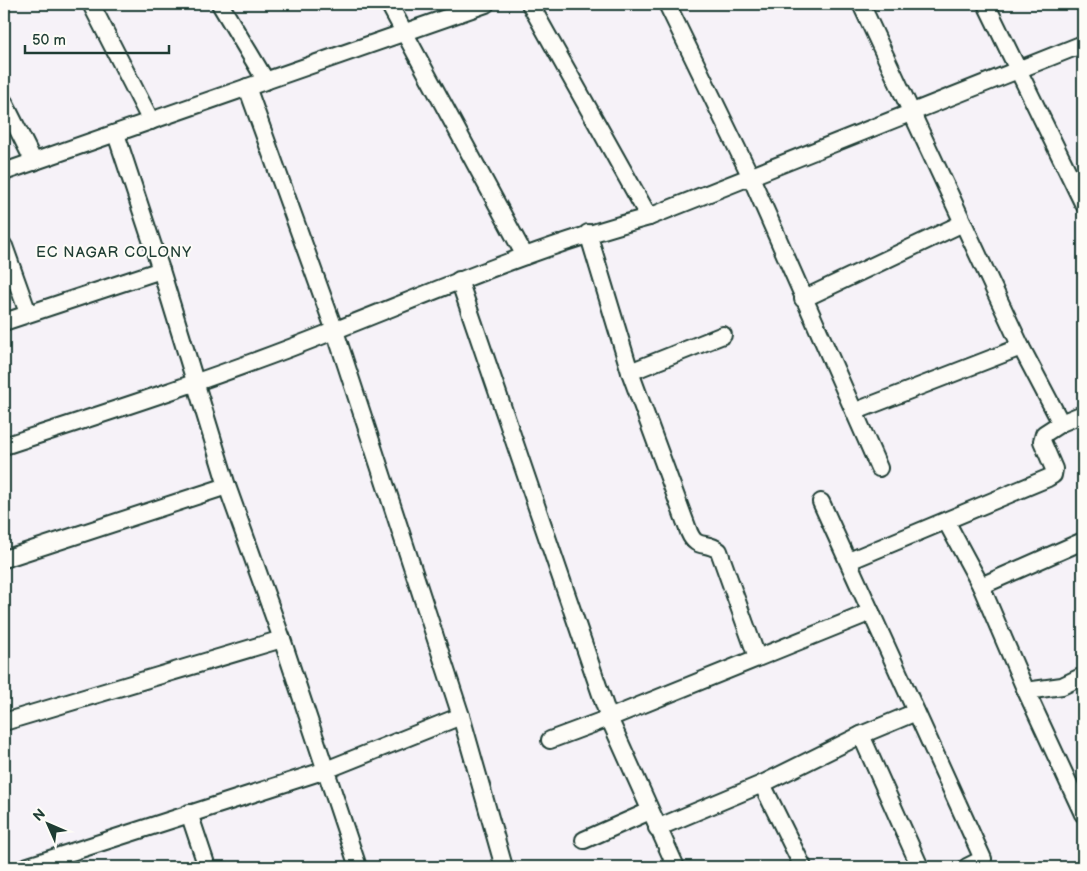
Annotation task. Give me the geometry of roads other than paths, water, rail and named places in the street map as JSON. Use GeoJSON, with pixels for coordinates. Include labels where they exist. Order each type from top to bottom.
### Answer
{"type":"FeatureCollection","features":[{"type":"Feature","properties":{"kind":"street"},"geometry":{"type":"LineString","coordinates":[[91,4],[151,121]]}},
{"type":"Feature","properties":{"kind":"street"},"geometry":{"type":"LineString","coordinates":[[220,4],[266,81]]}},
{"type":"Feature","properties":{"kind":"street"},"geometry":{"type":"LineString","coordinates":[[389,4],[525,256]]}},
{"type":"Feature","properties":{"kind":"street"},"geometry":{"type":"LineString","coordinates":[[4,172],[486,4]]}},
{"type":"Feature","properties":{"kind":"street"},"geometry":{"type":"LineString","coordinates":[[530,4],[649,217]]}},
{"type":"Feature","properties":{"kind":"street"},"geometry":{"type":"LineString","coordinates":[[667,4],[750,175],[803,299],[856,411],[879,468]]}},
{"type":"Feature","properties":{"kind":"street"},"geometry":{"type":"LineString","coordinates":[[861,4],[910,113],[1021,347],[1062,423]]}},
{"type":"Feature","properties":{"kind":"street"},"geometry":{"type":"LineString","coordinates":[[986,4],[1083,203]]}},
{"type":"Feature","properties":{"kind":"street"},"geometry":{"type":"LineString","coordinates":[[4,446],[196,383],[335,331],[459,280],[588,233],[649,217],[750,175],[1083,44]]}},
{"type":"Feature","properties":{"kind":"street"},"geometry":{"type":"LineString","coordinates":[[248,87],[335,331],[461,716],[504,867]]}},
{"type":"Feature","properties":{"kind":"street"},"geometry":{"type":"LineString","coordinates":[[4,102],[34,162]]}},
{"type":"Feature","properties":{"kind":"street"},"geometry":{"type":"LineString","coordinates":[[116,134],[161,270],[227,486],[282,639],[358,867]]}},
{"type":"Feature","properties":{"kind":"street"},"geometry":{"type":"LineString","coordinates":[[803,299],[962,224]]}},
{"type":"Feature","properties":{"kind":"street"},"geometry":{"type":"LineString","coordinates":[[588,233],[630,372],[693,540],[700,545],[712,545],[719,551],[757,657]]}},
{"type":"Feature","properties":{"kind":"street"},"geometry":{"type":"LineString","coordinates":[[4,246],[28,314]]}},
{"type":"Feature","properties":{"kind":"street"},"geometry":{"type":"LineString","coordinates":[[4,322],[161,270]]}},
{"type":"Feature","properties":{"kind":"street"},"geometry":{"type":"LineString","coordinates":[[459,280],[609,718],[676,867]]}},
{"type":"Feature","properties":{"kind":"street"},"geometry":{"type":"LineString","coordinates":[[630,372],[723,335]]}},
{"type":"Feature","properties":{"kind":"street"},"geometry":{"type":"LineString","coordinates":[[856,411],[1021,347]]}},
{"type":"Feature","properties":{"kind":"street"},"geometry":{"type":"LineString","coordinates":[[849,561],[1053,474],[1054,470],[1042,441],[1044,434],[1062,423],[1083,414]]}},
{"type":"Feature","properties":{"kind":"street"},"geometry":{"type":"LineString","coordinates":[[4,559],[227,486]]}},
{"type":"Feature","properties":{"kind":"street"},"geometry":{"type":"LineString","coordinates":[[821,502],[983,859],[967,867]]}},
{"type":"Feature","properties":{"kind":"street"},"geometry":{"type":"LineString","coordinates":[[946,521],[981,586],[1026,691],[1083,814]]}},
{"type":"Feature","properties":{"kind":"street"},"geometry":{"type":"LineString","coordinates":[[981,586],[1083,541]]}},
{"type":"Feature","properties":{"kind":"street"},"geometry":{"type":"LineString","coordinates":[[550,740],[871,612]]}},
{"type":"Feature","properties":{"kind":"street"},"geometry":{"type":"LineString","coordinates":[[4,722],[282,639]]}},
{"type":"Feature","properties":{"kind":"street"},"geometry":{"type":"LineString","coordinates":[[1026,691],[1062,686],[1083,676]]}},
{"type":"Feature","properties":{"kind":"street"},"geometry":{"type":"LineString","coordinates":[[657,828],[762,784],[861,734],[916,712]]}},
{"type":"Feature","properties":{"kind":"street"},"geometry":{"type":"LineString","coordinates":[[25,867],[326,770],[461,716]]}},
{"type":"Feature","properties":{"kind":"street"},"geometry":{"type":"LineString","coordinates":[[861,734],[920,867]]}},
{"type":"Feature","properties":{"kind":"street"},"geometry":{"type":"LineString","coordinates":[[762,784],[803,867]]}},
{"type":"Feature","properties":{"kind":"street"},"geometry":{"type":"LineString","coordinates":[[584,840],[650,811]]}},
{"type":"Feature","properties":{"kind":"street"},"geometry":{"type":"LineString","coordinates":[[189,813],[207,867]]}},
{"type":"Feature","properties":{"kind":"district","name":"EC NAGAR COLONY"},"geometry":{"type":"Point","coordinates":[114,252]}}]}
